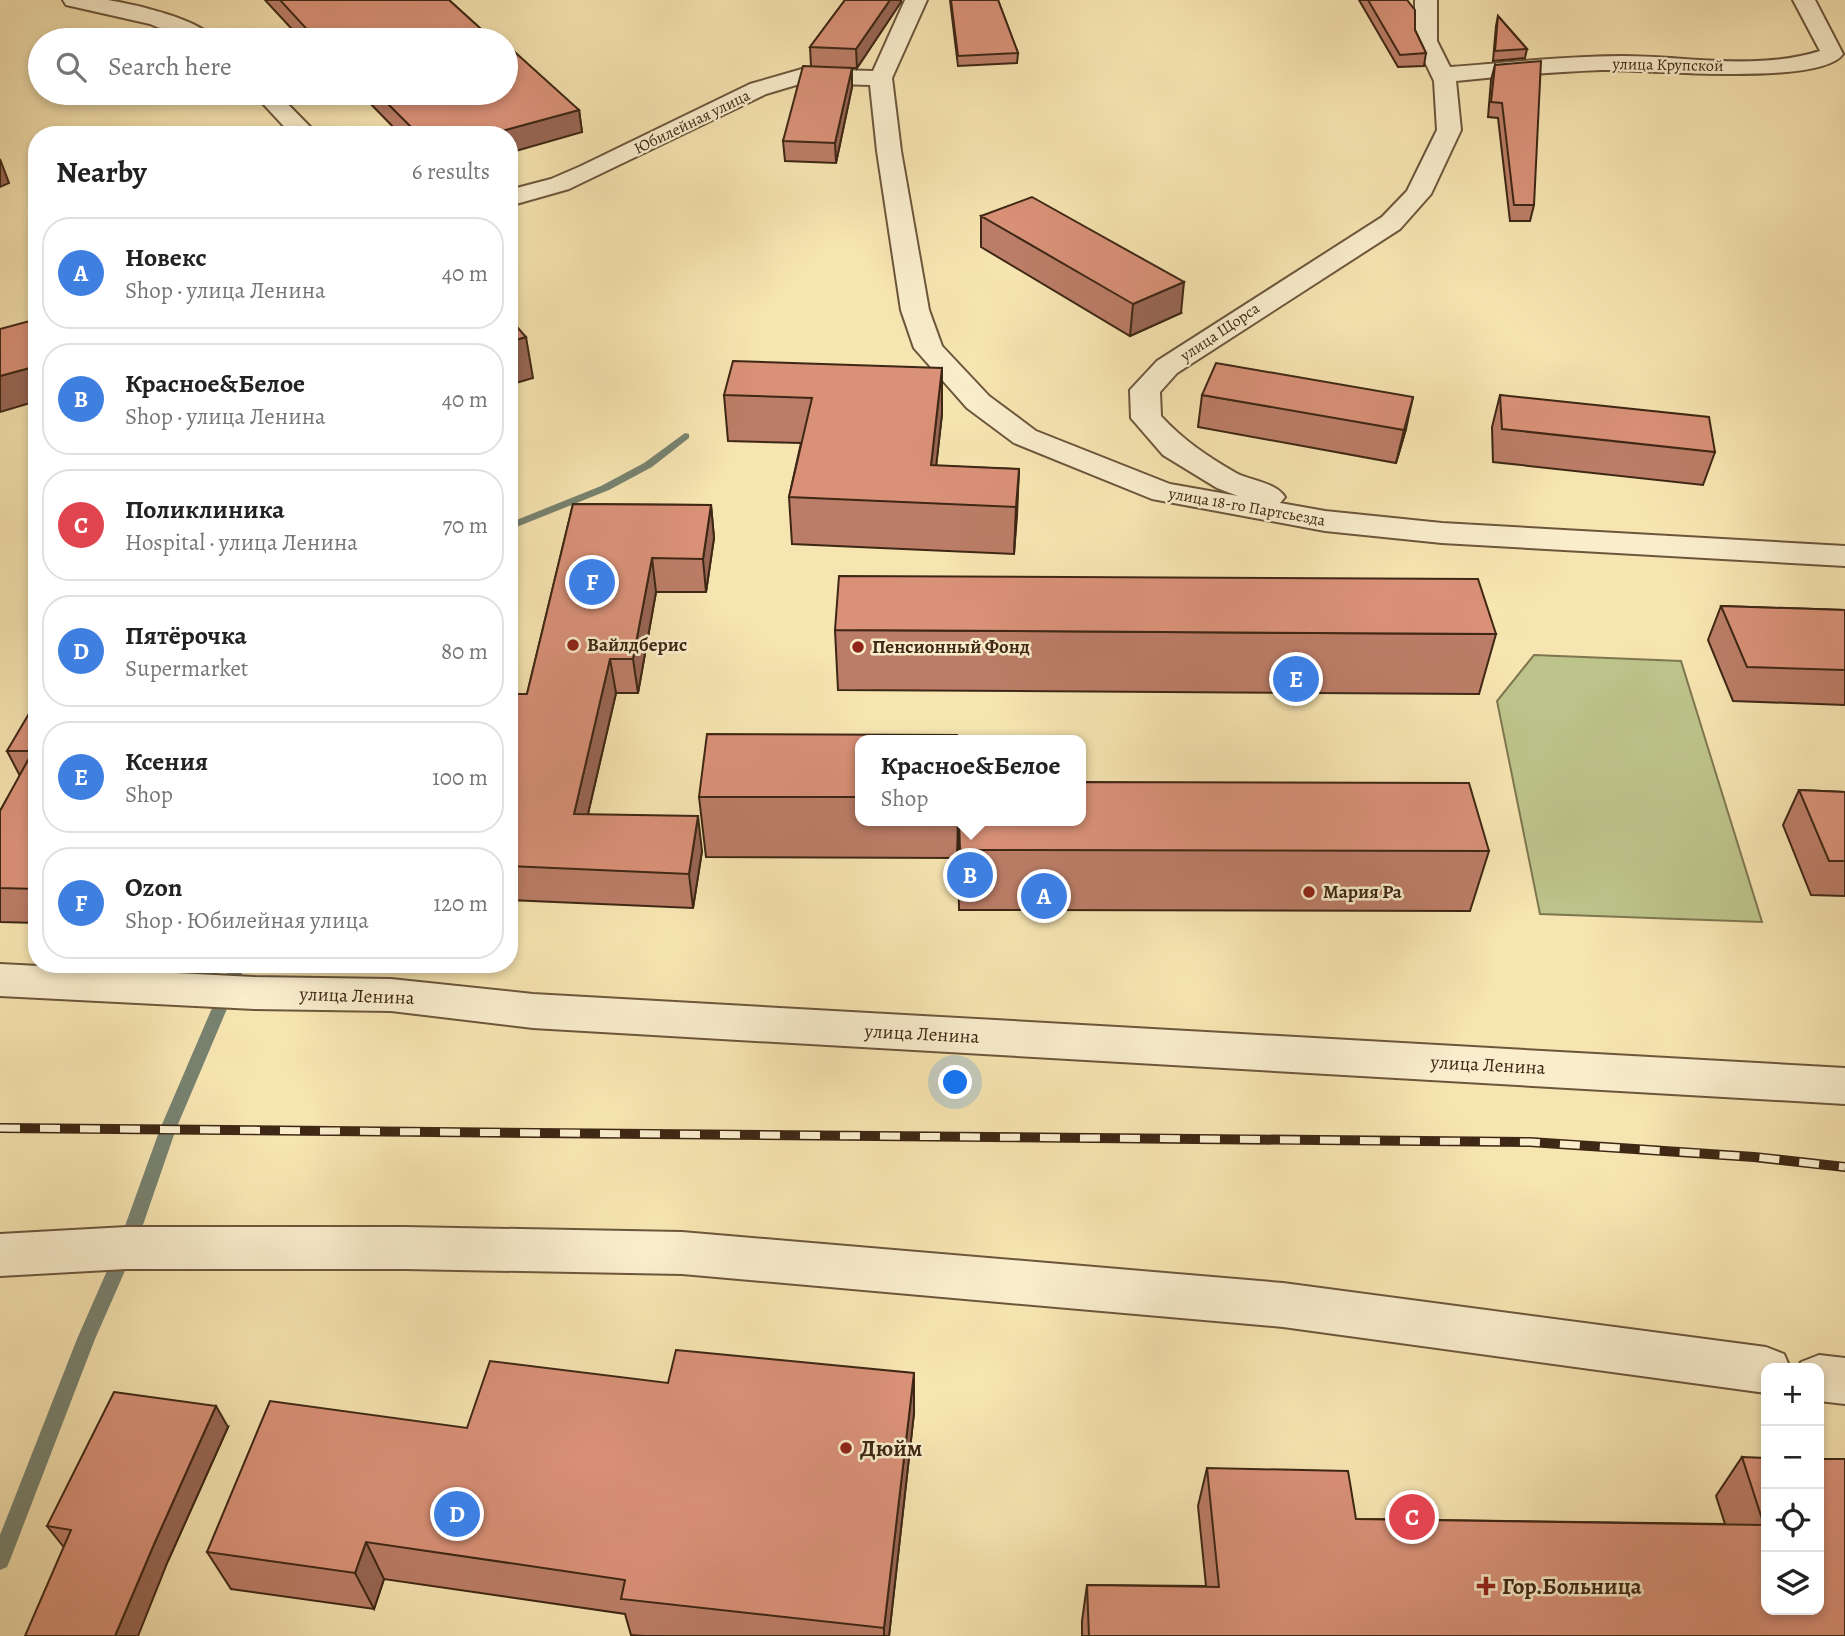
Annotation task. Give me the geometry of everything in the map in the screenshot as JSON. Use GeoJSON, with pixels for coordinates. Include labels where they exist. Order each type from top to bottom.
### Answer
{"type":"FeatureCollection","features":[{"type":"Feature","properties":{"kind":"street"},"geometry":{"type":"LineString","coordinates":[[74,0],[185,28]]}},
{"type":"Feature","properties":{"kind":"street"},"geometry":{"type":"LineString","coordinates":[[881,78],[916,0]]}},
{"type":"Feature","properties":{"kind":"street","name":"улица Щорса"},"geometry":{"type":"LineString","coordinates":[[1426,0],[1426,41],[1443,75],[1449,130],[1419,194],[1391,223],[1167,367],[1145,390],[1146,418],[1174,448],[1228,481],[1278,500],[1442,533]]}},
{"type":"Feature","properties":{"kind":"street"},"geometry":{"type":"LineString","coordinates":[[1804,0],[1832,54],[1813,62]]}},
{"type":"Feature","properties":{"kind":"street","name":"улица Крупской"},"geometry":{"type":"LineString","coordinates":[[1443,75],[1620,63],[1777,66],[1845,60]]}},
{"type":"Feature","properties":{"kind":"street","name":"Юбилейная улица"},"geometry":{"type":"LineString","coordinates":[[518,196],[590,172],[758,89],[802,76],[881,78]]}},
{"type":"Feature","properties":{"kind":"street","name":"улица 18-го Партсьезда"},"geometry":{"type":"LineString","coordinates":[[881,78],[889,151],[915,310],[928,348],[978,401],[1025,437],[1163,492],[1325,521],[1442,533],[1845,556]]}},
{"type":"Feature","properties":{"kind":"street"},"geometry":{"type":"LineString","coordinates":[[276,105],[297,126]]}},
{"type":"Feature","properties":{"kind":"street","name":"улица Ленина"},"geometry":{"type":"LineString","coordinates":[[0,980],[254,993],[391,995],[547,1012],[1845,1086]]}},
{"type":"Feature","properties":{"kind":"street"},"geometry":{"type":"LineString","coordinates":[[0,1255],[182,1248],[431,1248],[682,1253],[1283,1305],[1761,1369]]}},
{"type":"Feature","properties":{"kind":"street"},"geometry":{"type":"LineString","coordinates":[[1824,1378],[1845,1381]]}},
{"type":"Feature","properties":{"kind":"green space"},"geometry":{"type":"Polygon","coordinates":[[[1534,655],[1681,661],[1762,922],[1540,914],[1497,701],[1534,655]]]}},
{"type":"Feature","properties":{"kind":"building"},"geometry":{"type":"Polygon","coordinates":[[[280,0],[449,0],[480,28],[306,28],[280,0]]]}},
{"type":"Feature","properties":{"kind":"building"},"geometry":{"type":"Polygon","coordinates":[[[845,0],[890,0],[856,49],[810,47],[845,0]]]}},
{"type":"Feature","properties":{"kind":"building"},"geometry":{"type":"Polygon","coordinates":[[[951,0],[998,0],[1018,53],[958,56],[951,0]]]}},
{"type":"Feature","properties":{"kind":"building"},"geometry":{"type":"Polygon","coordinates":[[[1368,0],[1407,0],[1415,10],[1415,30],[1426,53],[1400,55],[1368,0]]]}},
{"type":"Feature","properties":{"kind":"building"},"geometry":{"type":"Polygon","coordinates":[[[1498,16],[1527,49],[1495,51],[1498,16]]]}},
{"type":"Feature","properties":{"kind":"building"},"geometry":{"type":"Polygon","coordinates":[[[518,55],[579,110],[518,127],[410,126],[389,105],[518,105],[518,55]]]}},
{"type":"Feature","properties":{"kind":"building"},"geometry":{"type":"Polygon","coordinates":[[[1541,61],[1534,205],[1514,205],[1502,103],[1491,102],[1495,65],[1541,61]]]}},
{"type":"Feature","properties":{"kind":"building"},"geometry":{"type":"Polygon","coordinates":[[[803,66],[852,68],[835,143],[783,141],[803,66]]]}},
{"type":"Feature","properties":{"kind":"building"},"geometry":{"type":"Polygon","coordinates":[[[1032,197],[1184,282],[1133,304],[981,216],[1032,197]]]}},
{"type":"Feature","properties":{"kind":"building"},"geometry":{"type":"Polygon","coordinates":[[[28,321],[28,368],[0,376],[0,329],[28,321]]]}},
{"type":"Feature","properties":{"kind":"building"},"geometry":{"type":"Polygon","coordinates":[[[518,328],[526,337],[518,339],[518,328]]]}},
{"type":"Feature","properties":{"kind":"building"},"geometry":{"type":"Polygon","coordinates":[[[733,361],[942,368],[931,465],[1019,469],[1016,507],[789,497],[812,398],[724,395],[733,361]]]}},
{"type":"Feature","properties":{"kind":"building"},"geometry":{"type":"Polygon","coordinates":[[[1216,363],[1413,397],[1404,430],[1202,395],[1216,363]]]}},
{"type":"Feature","properties":{"kind":"building"},"geometry":{"type":"Polygon","coordinates":[[[1500,395],[1709,417],[1715,452],[1502,429],[1500,395]]]}},
{"type":"Feature","properties":{"kind":"building"},"geometry":{"type":"Polygon","coordinates":[[[573,504],[711,505],[703,559],[652,558],[633,659],[610,659],[574,814],[698,816],[689,874],[518,866],[518,694],[527,694],[573,504]]]}},
{"type":"Feature","properties":{"kind":"building"},"geometry":{"type":"Polygon","coordinates":[[[839,576],[1478,579],[1496,634],[835,630],[839,576]]]}},
{"type":"Feature","properties":{"kind":"building"},"geometry":{"type":"Polygon","coordinates":[[[1721,606],[1845,610],[1845,670],[1747,667],[1721,606]]]}},
{"type":"Feature","properties":{"kind":"building"},"geometry":{"type":"Polygon","coordinates":[[[28,715],[28,751],[7,751],[28,715]]]}},
{"type":"Feature","properties":{"kind":"building"},"geometry":{"type":"Polygon","coordinates":[[[707,734],[957,735],[855,735],[855,797],[699,797],[707,734]]]}},
{"type":"Feature","properties":{"kind":"building"},"geometry":{"type":"Polygon","coordinates":[[[28,760],[28,889],[0,888],[0,811],[28,760]]]}},
{"type":"Feature","properties":{"kind":"building"},"geometry":{"type":"Polygon","coordinates":[[[1086,782],[1469,783],[1489,851],[960,850],[959,826],[1086,826],[1086,782]]]}},
{"type":"Feature","properties":{"kind":"building"},"geometry":{"type":"Polygon","coordinates":[[[1799,790],[1845,792],[1845,861],[1829,861],[1799,790]]]}},
{"type":"Feature","properties":{"kind":"building"},"geometry":{"type":"Polygon","coordinates":[[[676,1350],[914,1373],[884,1628],[621,1599],[625,1580],[366,1542],[355,1573],[207,1552],[270,1401],[467,1428],[490,1361],[668,1383],[676,1350]]]}},
{"type":"Feature","properties":{"kind":"building"},"geometry":{"type":"Polygon","coordinates":[[[114,1392],[216,1406],[115,1636],[25,1636],[71,1530],[47,1526],[114,1392]]]}},
{"type":"Feature","properties":{"kind":"building","name":"Гор.Больница"},"geometry":{"type":"Polygon","coordinates":[[[1742,1457],[1761,1458],[1761,1516],[1742,1457]]]}},
{"type":"Feature","properties":{"kind":"building","name":"Гор.Больница"},"geometry":{"type":"Polygon","coordinates":[[[1824,1459],[1845,1459],[1845,1636],[1089,1636],[1087,1585],[1219,1587],[1207,1468],[1348,1471],[1356,1519],[1761,1525],[1761,1615],[1824,1615],[1824,1459]]]}},
{"type":"Feature","properties":{"kind":"waterway"},"geometry":{"type":"LineString","coordinates":[[518,523],[605,488],[648,465],[685,436]]}},
{"type":"Feature","properties":{"kind":"waterway"},"geometry":{"type":"LineString","coordinates":[[0,1560],[86,1339],[126,1248],[168,1129],[235,973]]}},
{"type":"Feature","properties":{"kind":"railway"},"geometry":{"type":"LineString","coordinates":[[0,1128],[1530,1142],[1754,1157],[1845,1167]]}},
{"type":"Feature","properties":{"kind":"place","name":"Ozon"},"geometry":{"type":"Point","coordinates":[592,582]}},
{"type":"Feature","properties":{"kind":"place","name":"Вайлдберис"},"geometry":{"type":"Point","coordinates":[573,645]}},
{"type":"Feature","properties":{"kind":"place","name":"Пенсионный Фонд"},"geometry":{"type":"Point","coordinates":[858,647]}},
{"type":"Feature","properties":{"kind":"place","name":"Ксения"},"geometry":{"type":"Point","coordinates":[1296,679]}},
{"type":"Feature","properties":{"kind":"place","name":"Красное&Белое"},"geometry":{"type":"Point","coordinates":[970,875]}},
{"type":"Feature","properties":{"kind":"place","name":"Мария Ра"},"geometry":{"type":"Point","coordinates":[1309,892]}},
{"type":"Feature","properties":{"kind":"place","name":"Новекс"},"geometry":{"type":"Point","coordinates":[1044,896]}},
{"type":"Feature","properties":{"kind":"place","name":"Дюйм"},"geometry":{"type":"Point","coordinates":[846,1448]}},
{"type":"Feature","properties":{"kind":"place","name":"Пятёрочка"},"geometry":{"type":"Point","coordinates":[457,1514]}},
{"type":"Feature","properties":{"kind":"place","name":"Поликлиника"},"geometry":{"type":"Point","coordinates":[1412,1517]}},
{"type":"Feature","properties":{"kind":"place","name":"Гор.Больница"},"geometry":{"type":"Point","coordinates":[1486,1586]}}]}
